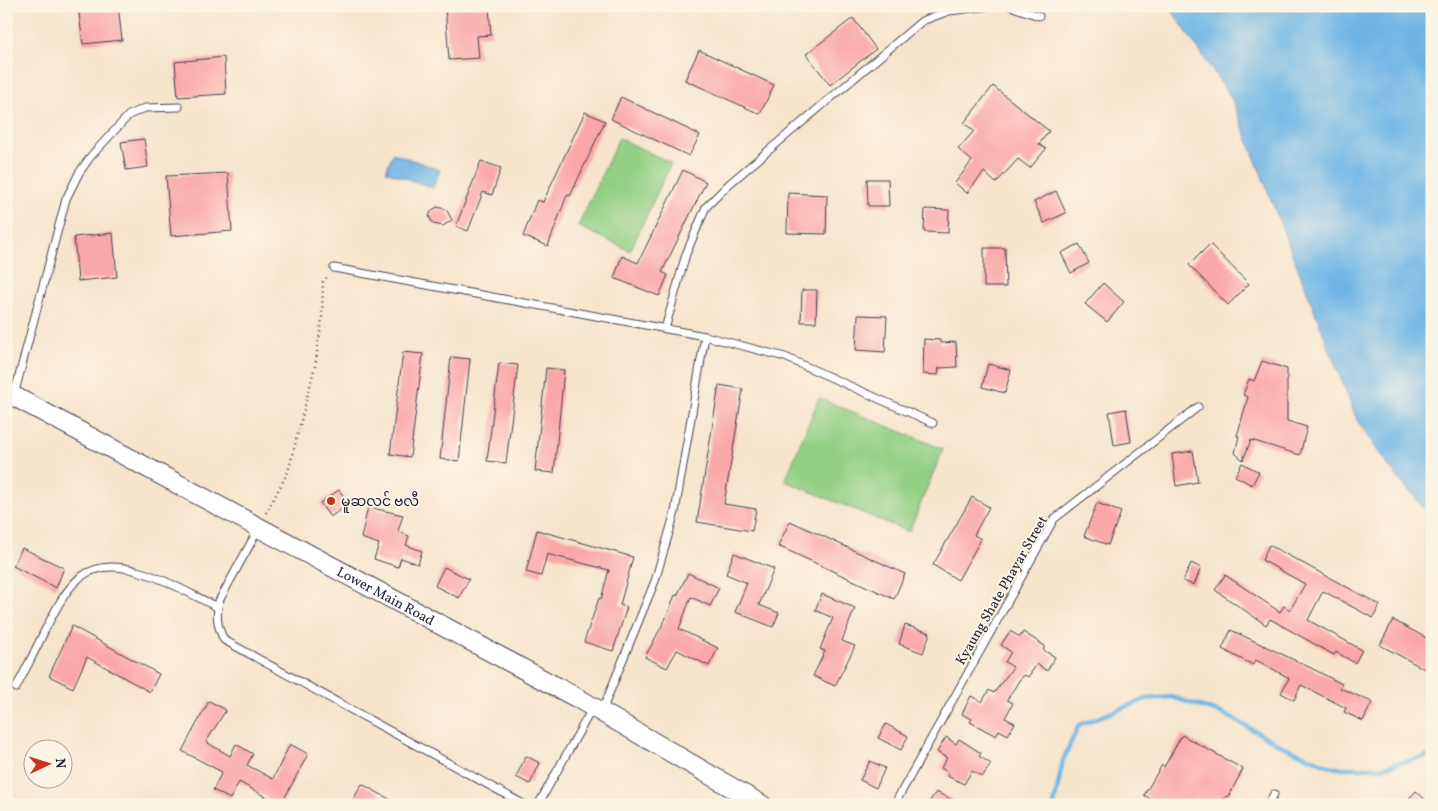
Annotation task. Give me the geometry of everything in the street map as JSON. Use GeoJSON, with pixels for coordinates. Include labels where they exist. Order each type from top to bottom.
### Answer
{"type":"FeatureCollection","features":[{"type":"Feature","properties":{"kind":"main road","name":"Lower Main Road"},"geometry":{"type":"LineString","coordinates":[[10,394],[598,709],[762,805]]}},
{"type":"Feature","properties":{"kind":"lane"},"geometry":{"type":"LineString","coordinates":[[665,329],[686,254],[706,207],[922,21],[949,11],[989,6]]}},
{"type":"Feature","properties":{"kind":"lane"},"geometry":{"type":"LineString","coordinates":[[1010,6],[1039,16]]}},
{"type":"Feature","properties":{"kind":"lane"},"geometry":{"type":"LineString","coordinates":[[10,394],[66,199],[78,173],[129,115],[146,108],[178,107]]}},
{"type":"Feature","properties":{"kind":"lane"},"geometry":{"type":"LineString","coordinates":[[334,268],[705,336],[785,357],[933,423]]}},
{"type":"Feature","properties":{"kind":"lane"},"geometry":{"type":"LineString","coordinates":[[538,805],[598,709],[655,581],[675,512],[705,336]]}},
{"type":"Feature","properties":{"kind":"lane","name":"Kyaung Shate Phayar Street"},"geometry":{"type":"LineString","coordinates":[[894,805],[1054,519],[1198,407]]}},
{"type":"Feature","properties":{"kind":"lane"},"geometry":{"type":"LineString","coordinates":[[259,528],[219,601],[219,629],[224,640],[525,805]]}},
{"type":"Feature","properties":{"kind":"lane"},"geometry":{"type":"LineString","coordinates":[[16,688],[66,590],[80,576],[98,569],[119,566],[139,571],[218,607]]}},
{"type":"Feature","properties":{"kind":"lane"},"geometry":{"type":"LineString","coordinates":[[1268,805],[1274,794]]}},
{"type":"Feature","properties":{"kind":"path"},"geometry":{"type":"LineString","coordinates":[[259,528],[288,472],[315,366],[322,319],[323,282],[334,268]]}},
{"type":"Feature","properties":{"kind":"green space"},"geometry":{"type":"Polygon","coordinates":[[[619,138],[671,163],[630,251],[578,226],[619,138]]]}},
{"type":"Feature","properties":{"kind":"green space"},"geometry":{"type":"Polygon","coordinates":[[[819,398],[943,449],[909,532],[785,481],[819,398]]]}},
{"type":"Feature","properties":{"kind":"water"},"geometry":{"type":"Polygon","coordinates":[[[1169,6],[1432,6],[1432,518],[1388,466],[1357,420],[1232,99],[1169,6]]]}},
{"type":"Feature","properties":{"kind":"water"},"geometry":{"type":"Polygon","coordinates":[[[393,153],[440,170],[433,188],[386,171],[393,153]]]}},
{"type":"Feature","properties":{"kind":"building"},"geometry":{"type":"Polygon","coordinates":[[[78,6],[118,6],[122,40],[83,44],[78,6]]]}},
{"type":"Feature","properties":{"kind":"building"},"geometry":{"type":"Polygon","coordinates":[[[445,6],[489,6],[491,35],[477,36],[479,58],[449,60],[445,6]]]}},
{"type":"Feature","properties":{"kind":"building"},"geometry":{"type":"Polygon","coordinates":[[[853,18],[876,49],[830,85],[806,54],[853,18]]]}},
{"type":"Feature","properties":{"kind":"building"},"geometry":{"type":"Polygon","coordinates":[[[699,50],[774,85],[760,114],[685,80],[699,50]]]}},
{"type":"Feature","properties":{"kind":"building"},"geometry":{"type":"Polygon","coordinates":[[[224,57],[226,94],[178,97],[175,62],[224,57]]]}},
{"type":"Feature","properties":{"kind":"building"},"geometry":{"type":"Polygon","coordinates":[[[993,86],[1049,131],[1039,144],[1046,149],[1030,168],[1018,159],[996,183],[984,172],[967,193],[955,183],[972,161],[958,149],[974,131],[964,123],[993,86]]]}},
{"type":"Feature","properties":{"kind":"building"},"geometry":{"type":"Polygon","coordinates":[[[621,97],[700,135],[689,156],[611,119],[621,97]]]}},
{"type":"Feature","properties":{"kind":"building"},"geometry":{"type":"Polygon","coordinates":[[[585,112],[605,121],[570,196],[567,195],[548,246],[523,236],[537,200],[543,202],[585,112]]]}},
{"type":"Feature","properties":{"kind":"building"},"geometry":{"type":"Polygon","coordinates":[[[144,139],[148,167],[126,170],[121,142],[144,139]]]}},
{"type":"Feature","properties":{"kind":"building"},"geometry":{"type":"Polygon","coordinates":[[[481,161],[501,168],[492,195],[483,192],[468,231],[456,226],[481,161]]]}},
{"type":"Feature","properties":{"kind":"building"},"geometry":{"type":"Polygon","coordinates":[[[683,170],[706,182],[662,272],[668,275],[659,296],[614,278],[622,256],[638,263],[683,170]]]}},
{"type":"Feature","properties":{"kind":"building"},"geometry":{"type":"Polygon","coordinates":[[[228,173],[232,231],[171,236],[166,176],[228,173]]]}},
{"type":"Feature","properties":{"kind":"building"},"geometry":{"type":"Polygon","coordinates":[[[867,179],[888,179],[889,206],[868,206],[867,179]]]}},
{"type":"Feature","properties":{"kind":"building"},"geometry":{"type":"Polygon","coordinates":[[[1056,191],[1066,213],[1044,223],[1034,202],[1056,191]]]}},
{"type":"Feature","properties":{"kind":"building"},"geometry":{"type":"Polygon","coordinates":[[[788,193],[827,195],[826,234],[787,233],[788,193]]]}},
{"type":"Feature","properties":{"kind":"building"},"geometry":{"type":"Polygon","coordinates":[[[437,207],[446,209],[452,220],[443,226],[433,224],[429,216],[432,210],[437,207]]]}},
{"type":"Feature","properties":{"kind":"building"},"geometry":{"type":"Polygon","coordinates":[[[925,209],[949,210],[948,233],[924,232],[925,209]]]}},
{"type":"Feature","properties":{"kind":"building"},"geometry":{"type":"Polygon","coordinates":[[[113,233],[117,277],[78,281],[74,237],[113,233]]]}},
{"type":"Feature","properties":{"kind":"building"},"geometry":{"type":"Polygon","coordinates":[[[1079,244],[1089,263],[1071,273],[1061,253],[1079,244]]]}},
{"type":"Feature","properties":{"kind":"building"},"geometry":{"type":"Polygon","coordinates":[[[1210,244],[1249,284],[1228,305],[1189,265],[1210,244]]]}},
{"type":"Feature","properties":{"kind":"building"},"geometry":{"type":"Polygon","coordinates":[[[984,248],[1005,248],[1006,287],[984,287],[984,248]]]}},
{"type":"Feature","properties":{"kind":"building"},"geometry":{"type":"Polygon","coordinates":[[[1103,283],[1124,302],[1107,322],[1085,304],[1103,283]]]}},
{"type":"Feature","properties":{"kind":"building"},"geometry":{"type":"Polygon","coordinates":[[[802,290],[817,290],[816,322],[801,322],[802,290]]]}},
{"type":"Feature","properties":{"kind":"building"},"geometry":{"type":"Polygon","coordinates":[[[858,315],[887,316],[885,352],[856,350],[858,315]]]}},
{"type":"Feature","properties":{"kind":"building"},"geometry":{"type":"Polygon","coordinates":[[[924,339],[940,340],[940,343],[956,342],[957,367],[939,368],[938,375],[923,374],[924,339]]]}},
{"type":"Feature","properties":{"kind":"building"},"geometry":{"type":"Polygon","coordinates":[[[403,352],[423,354],[410,457],[390,454],[403,352]]]}},
{"type":"Feature","properties":{"kind":"building"},"geometry":{"type":"Polygon","coordinates":[[[451,357],[470,359],[459,461],[440,459],[451,357]]]}},
{"type":"Feature","properties":{"kind":"building"},"geometry":{"type":"Polygon","coordinates":[[[1262,361],[1287,369],[1287,421],[1307,427],[1300,455],[1251,440],[1243,460],[1235,453],[1239,436],[1237,436],[1248,397],[1243,395],[1249,379],[1254,381],[1262,361]]]}},
{"type":"Feature","properties":{"kind":"building"},"geometry":{"type":"Polygon","coordinates":[[[499,363],[518,365],[506,463],[487,461],[499,363]]]}},
{"type":"Feature","properties":{"kind":"building"},"geometry":{"type":"Polygon","coordinates":[[[988,364],[1011,370],[1005,393],[982,387],[988,364]]]}},
{"type":"Feature","properties":{"kind":"building"},"geometry":{"type":"Polygon","coordinates":[[[546,368],[564,370],[554,473],[535,471],[546,368]]]}},
{"type":"Feature","properties":{"kind":"building"},"geometry":{"type":"Polygon","coordinates":[[[719,385],[743,389],[724,504],[756,509],[752,531],[697,522],[719,385]]]}},
{"type":"Feature","properties":{"kind":"building"},"geometry":{"type":"Polygon","coordinates":[[[1126,409],[1131,442],[1114,445],[1109,412],[1126,409]]]}},
{"type":"Feature","properties":{"kind":"building"},"geometry":{"type":"Polygon","coordinates":[[[1193,451],[1198,482],[1176,486],[1172,454],[1193,451]]]}},
{"type":"Feature","properties":{"kind":"building"},"geometry":{"type":"Polygon","coordinates":[[[1242,463],[1259,472],[1252,485],[1235,476],[1242,463]]]}},
{"type":"Feature","properties":{"kind":"building"},"geometry":{"type":"Polygon","coordinates":[[[339,490],[349,504],[330,517],[320,503],[339,490]]]}},
{"type":"Feature","properties":{"kind":"building"},"geometry":{"type":"Polygon","coordinates":[[[972,497],[989,507],[974,535],[981,539],[958,580],[933,565],[972,497]]]}},
{"type":"Feature","properties":{"kind":"building"},"geometry":{"type":"Polygon","coordinates":[[[1097,503],[1121,512],[1108,545],[1084,536],[1097,503]]]}},
{"type":"Feature","properties":{"kind":"building"},"geometry":{"type":"Polygon","coordinates":[[[368,507],[403,515],[398,531],[409,536],[406,545],[422,551],[418,564],[401,558],[398,567],[374,559],[379,544],[361,538],[368,507]]]}},
{"type":"Feature","properties":{"kind":"building"},"geometry":{"type":"Polygon","coordinates":[[[790,521],[905,574],[894,599],[778,546],[790,521]]]}},
{"type":"Feature","properties":{"kind":"building"},"geometry":{"type":"Polygon","coordinates":[[[537,530],[633,557],[620,605],[627,607],[613,651],[584,642],[599,598],[601,599],[609,570],[547,554],[541,576],[526,572],[537,530]]]}},
{"type":"Feature","properties":{"kind":"building"},"geometry":{"type":"Polygon","coordinates":[[[1269,545],[1380,605],[1373,618],[1323,591],[1308,620],[1362,650],[1355,663],[1336,652],[1334,655],[1270,619],[1266,625],[1215,590],[1225,575],[1280,612],[1284,606],[1290,610],[1305,584],[1262,560],[1269,545]]]}},
{"type":"Feature","properties":{"kind":"building"},"geometry":{"type":"Polygon","coordinates":[[[22,548],[64,568],[56,588],[13,566],[22,548]]]}},
{"type":"Feature","properties":{"kind":"building"},"geometry":{"type":"Polygon","coordinates":[[[734,553],[774,569],[759,605],[779,613],[773,627],[735,612],[747,583],[726,574],[734,553]]]}},
{"type":"Feature","properties":{"kind":"building"},"geometry":{"type":"Polygon","coordinates":[[[1191,563],[1201,568],[1194,585],[1183,581],[1191,563]]]}},
{"type":"Feature","properties":{"kind":"building"},"geometry":{"type":"Polygon","coordinates":[[[444,567],[469,579],[459,598],[435,586],[444,567]]]}},
{"type":"Feature","properties":{"kind":"building"},"geometry":{"type":"Polygon","coordinates":[[[688,573],[719,588],[710,606],[691,597],[679,629],[718,648],[709,666],[677,650],[667,668],[645,657],[664,622],[675,595],[677,596],[688,573]]]}},
{"type":"Feature","properties":{"kind":"building"},"geometry":{"type":"Polygon","coordinates":[[[822,594],[855,608],[842,641],[855,646],[835,686],[813,676],[825,651],[820,649],[833,618],[815,610],[822,594]]]}},
{"type":"Feature","properties":{"kind":"building"},"geometry":{"type":"Polygon","coordinates":[[[1393,620],[1432,641],[1432,673],[1380,645],[1393,620]]]}},
{"type":"Feature","properties":{"kind":"building"},"geometry":{"type":"Polygon","coordinates":[[[905,625],[930,633],[923,653],[899,644],[905,625]]]}},
{"type":"Feature","properties":{"kind":"building"},"geometry":{"type":"Polygon","coordinates":[[[72,626],[159,674],[150,692],[87,657],[73,688],[49,676],[72,626]]]}},
{"type":"Feature","properties":{"kind":"building"},"geometry":{"type":"Polygon","coordinates":[[[1231,630],[1311,668],[1342,684],[1340,688],[1372,702],[1363,721],[1344,712],[1346,708],[1301,685],[1294,700],[1281,693],[1289,678],[1256,660],[1253,665],[1222,649],[1231,630]]]}},
{"type":"Feature","properties":{"kind":"building"},"geometry":{"type":"Polygon","coordinates":[[[1010,631],[1020,637],[1023,632],[1045,646],[1043,650],[1055,657],[1047,671],[1037,664],[1028,677],[1025,675],[1020,679],[1007,700],[1013,703],[1005,718],[1015,723],[1008,735],[999,730],[996,736],[970,722],[972,719],[962,714],[971,696],[982,702],[989,690],[994,693],[1013,667],[1005,662],[1011,652],[1001,645],[1010,631]]]}},
{"type":"Feature","properties":{"kind":"building"},"geometry":{"type":"Polygon","coordinates":[[[209,701],[226,710],[206,742],[230,756],[236,744],[253,754],[247,765],[273,779],[290,744],[308,754],[281,805],[239,782],[230,799],[213,790],[222,772],[182,751],[209,701]]]}},
{"type":"Feature","properties":{"kind":"building"},"geometry":{"type":"Polygon","coordinates":[[[886,724],[908,736],[901,750],[878,738],[886,724]]]}},
{"type":"Feature","properties":{"kind":"building"},"geometry":{"type":"Polygon","coordinates":[[[1182,735],[1243,769],[1228,797],[1226,796],[1220,805],[1160,805],[1144,795],[1162,765],[1164,767],[1182,735]]]}},
{"type":"Feature","properties":{"kind":"building"},"geometry":{"type":"Polygon","coordinates":[[[946,737],[956,744],[959,739],[981,753],[979,756],[991,764],[982,777],[972,771],[964,784],[947,776],[949,773],[941,768],[947,758],[937,752],[946,737]]]}},
{"type":"Feature","properties":{"kind":"building"},"geometry":{"type":"Polygon","coordinates":[[[526,756],[540,763],[530,784],[516,777],[526,756]]]}},
{"type":"Feature","properties":{"kind":"building"},"geometry":{"type":"Polygon","coordinates":[[[870,761],[885,768],[876,788],[860,780],[870,761]]]}},
{"type":"Feature","properties":{"kind":"building"},"geometry":{"type":"Polygon","coordinates":[[[362,784],[400,805],[350,805],[362,784]]]}},
{"type":"Feature","properties":{"kind":"building"},"geometry":{"type":"Polygon","coordinates":[[[1416,791],[1431,805],[1403,805],[1416,791]]]}},
{"type":"Feature","properties":{"kind":"building"},"geometry":{"type":"Polygon","coordinates":[[[936,792],[964,805],[927,805],[936,792]]]}},
{"type":"Feature","properties":{"kind":"waterway"},"geometry":{"type":"LineString","coordinates":[[1054,805],[1063,760],[1079,725],[1146,699],[1172,697],[1224,714],[1282,746],[1335,768],[1379,768],[1432,755]]}},
{"type":"Feature","properties":{"kind":"place","name":"မူဆလင် ဗလီ"},"geometry":{"type":"Point","coordinates":[331,501]}}]}
